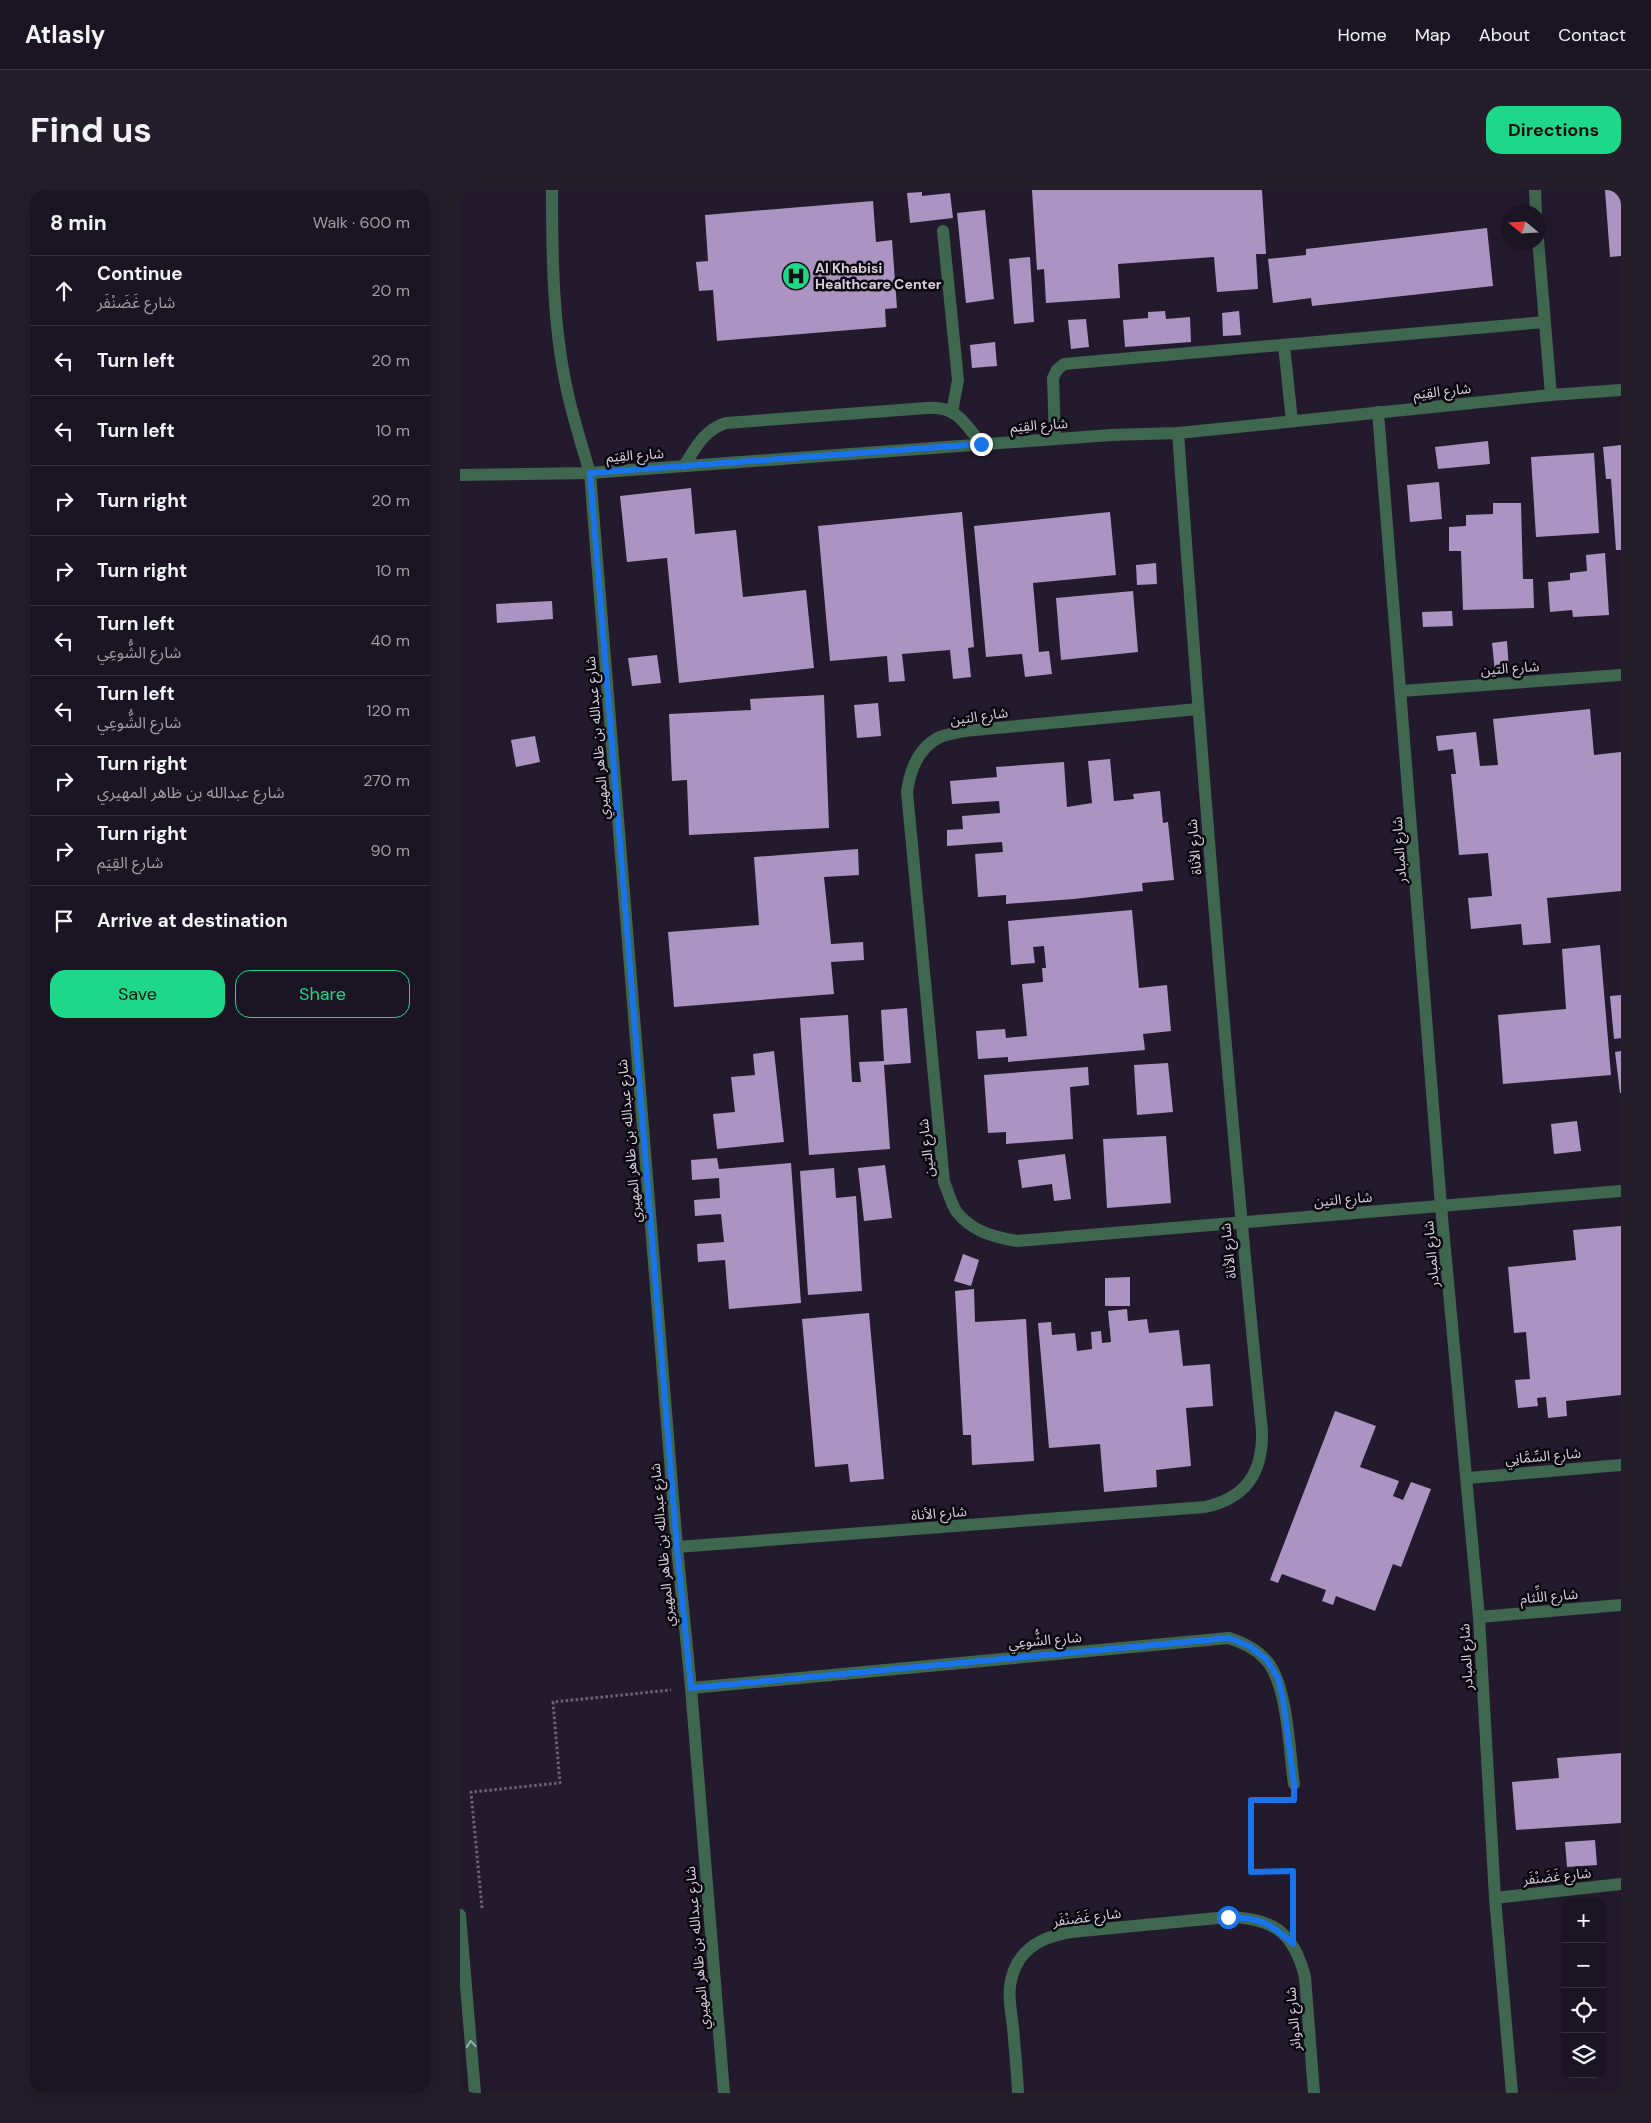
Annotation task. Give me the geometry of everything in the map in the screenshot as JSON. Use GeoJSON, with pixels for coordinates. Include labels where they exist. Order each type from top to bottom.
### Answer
{"type":"FeatureCollection","features":[{"type":"Feature","properties":{"kind":"street","name":"شارع عبدالله بن ظاهر المهيري"},"geometry":{"type":"LineString","coordinates":[[552,190],[552,236],[558,334],[569,402],[590,473],[677,1548],[691,1688],[724,2093]]}},
{"type":"Feature","properties":{"kind":"street"},"geometry":{"type":"LineString","coordinates":[[1534,190],[1535,205]]}},
{"type":"Feature","properties":{"kind":"street"},"geometry":{"type":"LineString","coordinates":[[943,231],[958,380],[952,412]]}},
{"type":"Feature","properties":{"kind":"street"},"geometry":{"type":"LineString","coordinates":[[1539,250],[1551,395]]}},
{"type":"Feature","properties":{"kind":"street"},"geometry":{"type":"LineString","coordinates":[[1055,439],[1053,378],[1057,370],[1064,364],[1545,322]]}},
{"type":"Feature","properties":{"kind":"street"},"geometry":{"type":"LineString","coordinates":[[1284,345],[1292,421]]}},
{"type":"Feature","properties":{"kind":"street","name":"شارع القِيَم"},"geometry":{"type":"LineString","coordinates":[[463,477],[590,473],[1111,434],[1178,433],[1551,395],[1621,390]]}},
{"type":"Feature","properties":{"kind":"street"},"geometry":{"type":"LineString","coordinates":[[684,466],[703,436],[717,426],[726,423],[935,408],[952,412],[959,416],[981,444]]}},
{"type":"Feature","properties":{"kind":"street","name":"شارع المبادر"},"geometry":{"type":"LineString","coordinates":[[1378,412],[1441,1206],[1468,1478],[1479,1617],[1495,1898],[1512,2093]]}},
{"type":"Feature","properties":{"kind":"street","name":"شارع الأناة"},"geometry":{"type":"LineString","coordinates":[[677,1548],[1205,1507],[1222,1503],[1238,1494],[1250,1482],[1258,1466],[1262,1449],[1240,1222],[1198,709],[1178,433]]}},
{"type":"Feature","properties":{"kind":"street","name":"شارع التين"},"geometry":{"type":"LineString","coordinates":[[1401,691],[1621,675]]}},
{"type":"Feature","properties":{"kind":"street","name":"شارع التين"},"geometry":{"type":"LineString","coordinates":[[1198,709],[964,731],[940,737],[925,748],[916,761],[909,777],[907,792],[944,1182],[956,1210],[970,1224],[984,1234],[1017,1241],[1621,1191]]}},
{"type":"Feature","properties":{"kind":"street","name":"شارع السِّمَّانِي"},"geometry":{"type":"LineString","coordinates":[[1468,1478],[1621,1465]]}},
{"type":"Feature","properties":{"kind":"street","name":"شارع اللِّثام"},"geometry":{"type":"LineString","coordinates":[[1479,1617],[1621,1605]]}},
{"type":"Feature","properties":{"kind":"street","name":"شارع الشُّوعِي"},"geometry":{"type":"LineString","coordinates":[[691,1688],[1229,1638],[1255,1650],[1266,1659],[1278,1678],[1283,1699],[1294,1784]]}},
{"type":"Feature","properties":{"kind":"street","name":"شارع غَضَنْفَر"},"geometry":{"type":"LineString","coordinates":[[1495,1898],[1621,1884]]}},
{"type":"Feature","properties":{"kind":"street"},"geometry":{"type":"LineString","coordinates":[[460,1915],[475,2093]]}},
{"type":"Feature","properties":{"kind":"street","name":"شارع غَضَنْفَر"},"geometry":{"type":"LineString","coordinates":[[1018,2093],[1010,1987],[1014,1969],[1024,1954],[1037,1942],[1053,1935],[1071,1932],[1228,1917],[1246,1917],[1265,1922],[1293,1944]]}},
{"type":"Feature","properties":{"kind":"street","name":"شارع الدوائر"},"geometry":{"type":"LineString","coordinates":[[1293,1944],[1305,1978],[1314,2093]]}},
{"type":"Feature","properties":{"kind":"path"},"geometry":{"type":"LineString","coordinates":[[482,1911],[471,1792],[560,1783],[553,1702],[691,1688]]}},
{"type":"Feature","properties":{"kind":"path"},"geometry":{"type":"LineString","coordinates":[[1293,1944],[1293,1871],[1251,1872],[1251,1800],[1294,1800],[1294,1784]]}},
{"type":"Feature","properties":{"kind":"building"},"geometry":{"type":"Polygon","coordinates":[[[1032,190],[1262,190],[1266,254],[1256,254],[1258,289],[1217,292],[1214,257],[1118,264],[1120,298],[1046,303],[1044,269],[1037,270],[1032,190]]]}},
{"type":"Feature","properties":{"kind":"building"},"geometry":{"type":"Polygon","coordinates":[[[1605,190],[1621,190],[1621,256],[1610,257],[1605,190]]]}},
{"type":"Feature","properties":{"kind":"building"},"geometry":{"type":"Polygon","coordinates":[[[922,192],[922,196],[950,193],[953,218],[910,223],[907,193],[922,192]]]}},
{"type":"Feature","properties":{"kind":"building","name":"Al Khabisi Healthcare Center"},"geometry":{"type":"Polygon","coordinates":[[[873,201],[876,242],[892,240],[897,308],[885,309],[886,327],[717,341],[713,290],[699,291],[696,262],[708,261],[705,215],[873,201]]]}},
{"type":"Feature","properties":{"kind":"building"},"geometry":{"type":"Polygon","coordinates":[[[985,210],[994,299],[966,303],[957,213],[985,210]]]}},
{"type":"Feature","properties":{"kind":"building"},"geometry":{"type":"Polygon","coordinates":[[[1487,228],[1493,286],[1312,306],[1311,298],[1273,303],[1268,259],[1306,255],[1306,249],[1487,228]]]}},
{"type":"Feature","properties":{"kind":"building"},"geometry":{"type":"Polygon","coordinates":[[[1030,257],[1034,322],[1014,324],[1009,259],[1030,257]]]}},
{"type":"Feature","properties":{"kind":"building"},"geometry":{"type":"Polygon","coordinates":[[[1165,311],[1166,319],[1190,317],[1191,342],[1125,347],[1123,320],[1148,318],[1148,312],[1165,311]]]}},
{"type":"Feature","properties":{"kind":"building"},"geometry":{"type":"Polygon","coordinates":[[[1239,311],[1241,335],[1223,336],[1222,313],[1239,311]]]}},
{"type":"Feature","properties":{"kind":"building"},"geometry":{"type":"Polygon","coordinates":[[[1086,319],[1089,347],[1071,349],[1068,320],[1086,319]]]}},
{"type":"Feature","properties":{"kind":"building"},"geometry":{"type":"Polygon","coordinates":[[[995,342],[997,366],[972,368],[970,345],[995,342]]]}},
{"type":"Feature","properties":{"kind":"building"},"geometry":{"type":"Polygon","coordinates":[[[1488,441],[1490,464],[1438,469],[1435,447],[1488,441]]]}},
{"type":"Feature","properties":{"kind":"building"},"geometry":{"type":"Polygon","coordinates":[[[1621,445],[1621,550],[1616,550],[1611,479],[1606,479],[1603,447],[1621,445]]]}},
{"type":"Feature","properties":{"kind":"building"},"geometry":{"type":"Polygon","coordinates":[[[1594,453],[1599,533],[1536,537],[1531,457],[1594,453]]]}},
{"type":"Feature","properties":{"kind":"building"},"geometry":{"type":"Polygon","coordinates":[[[1439,482],[1442,519],[1410,522],[1407,485],[1439,482]]]}},
{"type":"Feature","properties":{"kind":"building"},"geometry":{"type":"Polygon","coordinates":[[[691,488],[695,534],[736,530],[743,597],[806,590],[814,668],[679,683],[667,558],[627,562],[620,496],[691,488]]]}},
{"type":"Feature","properties":{"kind":"building"},"geometry":{"type":"Polygon","coordinates":[[[1493,503],[1521,503],[1523,579],[1533,579],[1534,608],[1463,610],[1461,551],[1449,551],[1449,527],[1466,526],[1466,515],[1493,514],[1493,503]]]}},
{"type":"Feature","properties":{"kind":"building"},"geometry":{"type":"Polygon","coordinates":[[[962,512],[974,647],[968,648],[971,677],[953,679],[950,650],[902,654],[905,681],[889,682],[887,656],[830,661],[818,526],[962,512]]]}},
{"type":"Feature","properties":{"kind":"building"},"geometry":{"type":"Polygon","coordinates":[[[1110,512],[1116,575],[1033,583],[1039,652],[1049,651],[1052,674],[1025,677],[1022,654],[986,657],[974,526],[1110,512]]]}},
{"type":"Feature","properties":{"kind":"building"},"geometry":{"type":"Polygon","coordinates":[[[1605,553],[1609,615],[1573,617],[1572,610],[1550,612],[1548,582],[1570,580],[1570,573],[1587,571],[1586,555],[1605,553]]]}},
{"type":"Feature","properties":{"kind":"building"},"geometry":{"type":"Polygon","coordinates":[[[1156,563],[1157,584],[1137,585],[1136,565],[1156,563]]]}},
{"type":"Feature","properties":{"kind":"building"},"geometry":{"type":"Polygon","coordinates":[[[1133,591],[1138,652],[1061,660],[1056,598],[1133,591]]]}},
{"type":"Feature","properties":{"kind":"building"},"geometry":{"type":"Polygon","coordinates":[[[552,601],[553,619],[497,623],[496,604],[552,601]]]}},
{"type":"Feature","properties":{"kind":"building"},"geometry":{"type":"Polygon","coordinates":[[[1452,611],[1453,626],[1423,627],[1422,612],[1452,611]]]}},
{"type":"Feature","properties":{"kind":"building"},"geometry":{"type":"Polygon","coordinates":[[[1507,641],[1509,670],[1495,672],[1492,643],[1507,641]]]}},
{"type":"Feature","properties":{"kind":"building"},"geometry":{"type":"Polygon","coordinates":[[[657,655],[661,683],[632,686],[628,658],[657,655]]]}},
{"type":"Feature","properties":{"kind":"building"},"geometry":{"type":"Polygon","coordinates":[[[824,695],[829,828],[689,835],[687,780],[672,781],[669,714],[751,710],[750,699],[824,695]]]}},
{"type":"Feature","properties":{"kind":"building"},"geometry":{"type":"Polygon","coordinates":[[[878,703],[881,736],[857,738],[854,705],[878,703]]]}},
{"type":"Feature","properties":{"kind":"building"},"geometry":{"type":"Polygon","coordinates":[[[1590,709],[1594,755],[1621,752],[1621,891],[1547,898],[1551,943],[1523,945],[1521,924],[1471,929],[1468,898],[1492,896],[1488,853],[1459,855],[1451,774],[1456,774],[1453,749],[1438,751],[1436,736],[1476,732],[1480,766],[1498,765],[1493,719],[1590,709]]]}},
{"type":"Feature","properties":{"kind":"building"},"geometry":{"type":"Polygon","coordinates":[[[535,736],[540,762],[516,767],[511,740],[535,736]]]}},
{"type":"Feature","properties":{"kind":"building"},"geometry":{"type":"Polygon","coordinates":[[[1110,759],[1114,801],[1134,799],[1133,794],[1160,791],[1163,823],[1168,822],[1174,880],[1142,883],[1143,891],[1074,899],[1006,904],[1006,895],[978,897],[975,854],[1003,852],[1002,842],[947,846],[947,830],[963,829],[962,816],[1000,813],[999,801],[952,804],[950,781],[997,777],[996,767],[1064,762],[1067,807],[1092,803],[1088,761],[1110,759]]]}},
{"type":"Feature","properties":{"kind":"building"},"geometry":{"type":"Polygon","coordinates":[[[858,849],[859,875],[824,877],[831,944],[863,942],[864,960],[831,962],[834,994],[674,1007],[668,932],[759,925],[754,857],[858,849]]]}},
{"type":"Feature","properties":{"kind":"building"},"geometry":{"type":"Polygon","coordinates":[[[1132,910],[1139,988],[1167,985],[1171,1031],[1143,1034],[1145,1050],[1008,1062],[1008,1057],[978,1059],[976,1031],[1005,1029],[1006,1038],[1027,1036],[1022,984],[1043,982],[1042,968],[1046,968],[1044,946],[1033,947],[1035,963],[1011,965],[1008,921],[1132,910]]]}},
{"type":"Feature","properties":{"kind":"building"},"geometry":{"type":"Polygon","coordinates":[[[1600,945],[1611,1075],[1503,1084],[1498,1015],[1566,1009],[1562,949],[1600,945]]]}},
{"type":"Feature","properties":{"kind":"building"},"geometry":{"type":"Polygon","coordinates":[[[1621,995],[1621,1038],[1614,1039],[1610,996],[1621,995]]]}},
{"type":"Feature","properties":{"kind":"building"},"geometry":{"type":"Polygon","coordinates":[[[907,1008],[911,1063],[884,1065],[890,1149],[809,1155],[800,1018],[848,1015],[852,1082],[861,1082],[859,1062],[884,1061],[881,1010],[907,1008]]]}},
{"type":"Feature","properties":{"kind":"building"},"geometry":{"type":"Polygon","coordinates":[[[774,1051],[784,1142],[717,1149],[713,1114],[735,1112],[731,1077],[755,1075],[753,1054],[774,1051]]]}},
{"type":"Feature","properties":{"kind":"building"},"geometry":{"type":"Polygon","coordinates":[[[1621,1051],[1621,1093],[1620,1093],[1615,1052],[1621,1051]]]}},
{"type":"Feature","properties":{"kind":"building"},"geometry":{"type":"Polygon","coordinates":[[[1168,1063],[1173,1112],[1137,1115],[1134,1065],[1168,1063]]]}},
{"type":"Feature","properties":{"kind":"building"},"geometry":{"type":"Polygon","coordinates":[[[1088,1067],[1089,1085],[1070,1087],[1073,1139],[1006,1144],[1006,1132],[988,1133],[984,1075],[1088,1067]]]}},
{"type":"Feature","properties":{"kind":"building"},"geometry":{"type":"Polygon","coordinates":[[[1577,1121],[1581,1151],[1554,1154],[1551,1124],[1577,1121]]]}},
{"type":"Feature","properties":{"kind":"building"},"geometry":{"type":"Polygon","coordinates":[[[1166,1136],[1171,1203],[1107,1208],[1103,1139],[1166,1136]]]}},
{"type":"Feature","properties":{"kind":"building"},"geometry":{"type":"Polygon","coordinates":[[[1065,1154],[1071,1199],[1054,1201],[1052,1184],[1022,1188],[1018,1160],[1065,1154]]]}},
{"type":"Feature","properties":{"kind":"building"},"geometry":{"type":"Polygon","coordinates":[[[717,1158],[719,1169],[791,1163],[801,1303],[729,1309],[725,1260],[698,1262],[697,1244],[724,1242],[721,1214],[695,1216],[694,1200],[720,1198],[719,1178],[692,1180],[691,1160],[717,1158]]]}},
{"type":"Feature","properties":{"kind":"building"},"geometry":{"type":"Polygon","coordinates":[[[885,1165],[892,1218],[864,1221],[858,1168],[885,1165]]]}},
{"type":"Feature","properties":{"kind":"building"},"geometry":{"type":"Polygon","coordinates":[[[834,1168],[836,1198],[856,1196],[862,1291],[808,1295],[800,1171],[834,1168]]]}},
{"type":"Feature","properties":{"kind":"building"},"geometry":{"type":"Polygon","coordinates":[[[1621,1226],[1621,1395],[1566,1401],[1567,1416],[1548,1418],[1546,1397],[1537,1398],[1538,1406],[1518,1408],[1515,1380],[1530,1379],[1526,1332],[1514,1333],[1508,1267],[1576,1260],[1573,1230],[1621,1226]]]}},
{"type":"Feature","properties":{"kind":"building"},"geometry":{"type":"Polygon","coordinates":[[[963,1254],[979,1260],[971,1286],[954,1281],[963,1254]]]}},
{"type":"Feature","properties":{"kind":"building"},"geometry":{"type":"Polygon","coordinates":[[[1130,1277],[1130,1306],[1105,1306],[1105,1278],[1130,1277]]]}},
{"type":"Feature","properties":{"kind":"building"},"geometry":{"type":"Polygon","coordinates":[[[974,1289],[975,1322],[1026,1319],[1034,1461],[972,1465],[971,1435],[963,1435],[955,1291],[974,1289]]]}},
{"type":"Feature","properties":{"kind":"building"},"geometry":{"type":"Polygon","coordinates":[[[1127,1309],[1128,1321],[1147,1319],[1149,1333],[1179,1330],[1183,1366],[1210,1364],[1213,1406],[1186,1408],[1191,1466],[1156,1470],[1157,1487],[1104,1492],[1100,1444],[1049,1448],[1038,1323],[1051,1322],[1052,1335],[1075,1333],[1077,1351],[1092,1349],[1091,1332],[1101,1331],[1102,1343],[1111,1342],[1108,1311],[1127,1309]]]}},
{"type":"Feature","properties":{"kind":"building"},"geometry":{"type":"Polygon","coordinates":[[[869,1313],[884,1479],[850,1482],[848,1464],[815,1467],[802,1319],[869,1313]]]}},
{"type":"Feature","properties":{"kind":"building"},"geometry":{"type":"Polygon","coordinates":[[[1335,1411],[1376,1426],[1360,1467],[1399,1481],[1393,1496],[1403,1500],[1411,1482],[1431,1489],[1401,1567],[1393,1564],[1375,1611],[1336,1596],[1333,1605],[1322,1601],[1326,1590],[1282,1574],[1278,1583],[1270,1580],[1335,1411]]]}},
{"type":"Feature","properties":{"kind":"building"},"geometry":{"type":"Polygon","coordinates":[[[1621,1753],[1621,1823],[1516,1830],[1512,1782],[1559,1778],[1557,1758],[1621,1753]]]}},
{"type":"Feature","properties":{"kind":"building"},"geometry":{"type":"Polygon","coordinates":[[[1595,1840],[1597,1865],[1567,1867],[1565,1842],[1595,1840]]]}},
{"type":"Feature","properties":{"kind":"place","name":"Al Khabisi Healthcare Center"},"geometry":{"type":"Point","coordinates":[796,276]}},
{"type":"Feature","properties":{"kind":"route"},"geometry":{"type":"LineString","coordinates":[[981,444],[590,473],[677,1548],[691,1688],[1229,1638],[1249,1646],[1266,1659],[1278,1678],[1283,1699],[1294,1784],[1294,1800],[1251,1800],[1251,1872],[1293,1871],[1293,1944],[1279,1931],[1265,1922],[1246,1917],[1228,1917]]}}]}
